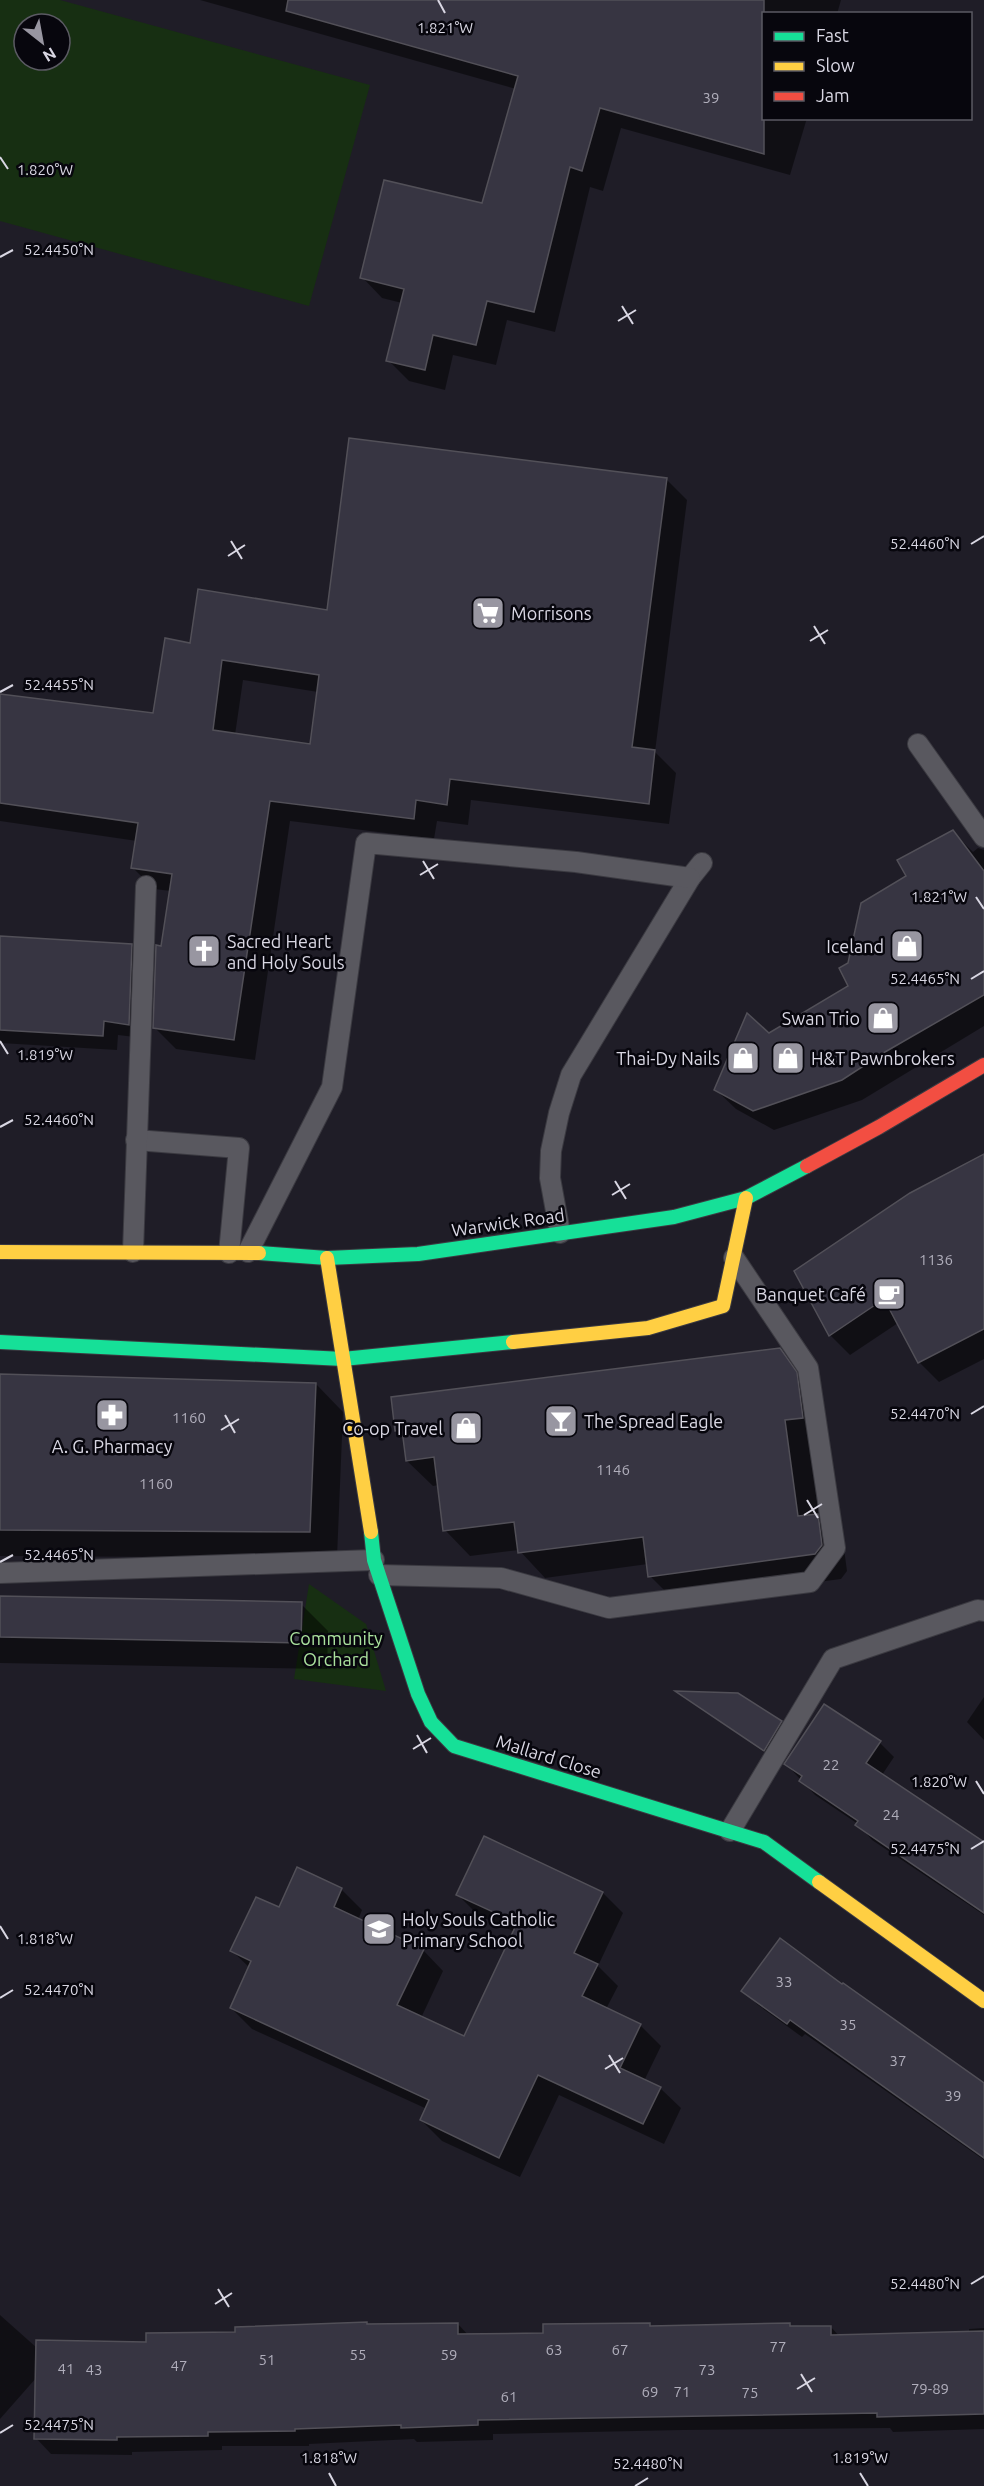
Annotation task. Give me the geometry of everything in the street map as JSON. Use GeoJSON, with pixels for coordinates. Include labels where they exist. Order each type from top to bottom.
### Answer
{"type":"FeatureCollection","features":[{"type":"Feature","properties":{"kind":"main road","name":"Warwick Road"},"geometry":{"type":"LineString","coordinates":[[0,1252],[238,1253],[327,1258],[418,1254],[674,1217],[746,1198],[879,1127],[984,1065]]}},
{"type":"Feature","properties":{"kind":"main road"},"geometry":{"type":"LineString","coordinates":[[0,1342],[343,1359],[648,1328],[723,1306],[746,1198]]}},
{"type":"Feature","properties":{"kind":"main road","name":"Mallard Close"},"geometry":{"type":"LineString","coordinates":[[327,1258],[377,1568],[418,1694],[431,1722],[454,1746],[764,1842],[984,2001]]}},
{"type":"Feature","properties":{"kind":"lane"},"geometry":{"type":"LineString","coordinates":[[918,744],[984,837]]}},
{"type":"Feature","properties":{"kind":"lane"},"geometry":{"type":"LineString","coordinates":[[238,1253],[332,1087],[366,843],[696,871],[571,1075],[559,1113],[551,1151],[550,1178],[560,1233]]}},
{"type":"Feature","properties":{"kind":"lane"},"geometry":{"type":"LineString","coordinates":[[132,1252],[146,886]]}},
{"type":"Feature","properties":{"kind":"lane"},"geometry":{"type":"LineString","coordinates":[[136,1140],[239,1148],[238,1253]]}},
{"type":"Feature","properties":{"kind":"lane"},"geometry":{"type":"LineString","coordinates":[[0,1573],[377,1568],[501,1578],[609,1608],[810,1582],[835,1548],[808,1368],[734,1258]]}},
{"type":"Feature","properties":{"kind":"lane"},"geometry":{"type":"LineString","coordinates":[[730,1831],[833,1659],[978,1610],[984,1611]]}},
{"type":"Feature","properties":{"kind":"green space"},"geometry":{"type":"Polygon","coordinates":[[[0,0],[60,0],[370,85],[309,306],[0,221],[0,0]]]}},
{"type":"Feature","properties":{"kind":"green space","name":"Community Orchard"},"geometry":{"type":"Polygon","coordinates":[[[309,1584],[366,1624],[386,1691],[294,1679],[309,1584]]]}},
{"type":"Feature","properties":{"kind":"building"},"geometry":{"type":"Polygon","coordinates":[[[288,0],[764,0],[762,120],[764,120],[764,154],[600,108],[582,171],[570,167],[534,312],[487,301],[476,345],[433,335],[425,370],[386,361],[404,289],[360,278],[384,180],[482,203],[518,76],[286,11],[288,0]]]}},
{"type":"Feature","properties":{"kind":"building","name":"Morrisons"},"geometry":{"type":"Polygon","coordinates":[[[349,438],[667,478],[632,747],[655,750],[649,804],[450,779],[447,805],[416,800],[414,819],[270,801],[234,1040],[153,1028],[156,945],[161,946],[172,874],[131,868],[138,823],[0,803],[0,694],[153,713],[165,638],[190,643],[198,589],[327,610],[349,438]],[[222,660],[213,730],[310,744],[319,675],[222,660]]]}},
{"type":"Feature","properties":{"kind":"building"},"geometry":{"type":"Polygon","coordinates":[[[953,830],[984,871],[984,995],[885,1052],[842,1080],[753,1111],[714,1090],[747,1013],[769,1033],[848,986],[839,968],[848,963],[861,903],[906,876],[897,860],[953,830]]]}},
{"type":"Feature","properties":{"kind":"building"},"geometry":{"type":"Polygon","coordinates":[[[0,936],[132,944],[129,1025],[104,1021],[103,1036],[0,1030],[0,936]]]}},
{"type":"Feature","properties":{"kind":"building"},"geometry":{"type":"Polygon","coordinates":[[[984,1154],[984,1329],[918,1363],[884,1299],[829,1336],[794,1271],[910,1193],[984,1154]]]}},
{"type":"Feature","properties":{"kind":"building"},"geometry":{"type":"Polygon","coordinates":[[[780,1348],[797,1372],[803,1418],[785,1420],[798,1516],[818,1514],[822,1545],[815,1554],[648,1577],[643,1537],[518,1553],[514,1522],[443,1531],[434,1457],[406,1461],[402,1430],[395,1431],[391,1397],[780,1348]]]}},
{"type":"Feature","properties":{"kind":"building"},"geometry":{"type":"Polygon","coordinates":[[[0,1374],[316,1383],[310,1532],[0,1530],[0,1374]]]}},
{"type":"Feature","properties":{"kind":"building"},"geometry":{"type":"Polygon","coordinates":[[[0,1596],[302,1602],[301,1643],[0,1637],[0,1596]]]}},
{"type":"Feature","properties":{"kind":"building"},"geometry":{"type":"Polygon","coordinates":[[[675,1691],[738,1693],[782,1721],[764,1751],[675,1691]]]}},
{"type":"Feature","properties":{"kind":"building"},"geometry":{"type":"Polygon","coordinates":[[[824,1704],[881,1741],[866,1763],[984,1842],[984,1913],[855,1825],[858,1821],[799,1781],[802,1776],[784,1764],[824,1704]]]}},
{"type":"Feature","properties":{"kind":"building"},"geometry":{"type":"Polygon","coordinates":[[[484,1836],[603,1892],[574,1953],[598,1964],[582,1996],[641,2024],[620,2068],[661,2087],[643,2124],[538,2075],[499,2158],[420,2120],[429,2100],[230,2008],[251,1961],[230,1951],[256,1897],[279,1907],[297,1867],[342,1888],[334,1907],[424,1949],[397,2005],[464,2036],[517,1923],[456,1895],[484,1836]]]}},
{"type":"Feature","properties":{"kind":"building"},"geometry":{"type":"Polygon","coordinates":[[[780,1938],[984,2083],[984,2158],[790,2020],[787,2024],[741,1991],[780,1938]]]}},
{"type":"Feature","properties":{"kind":"building"},"geometry":{"type":"Polygon","coordinates":[[[367,2322],[367,2324],[458,2323],[458,2334],[543,2333],[543,2324],[650,2323],[650,2326],[790,2323],[790,2326],[831,2326],[831,2335],[984,2331],[984,2414],[877,2417],[877,2413],[478,2420],[478,2425],[401,2428],[401,2425],[295,2429],[295,2431],[208,2432],[208,2436],[117,2437],[117,2440],[34,2439],[36,2340],[146,2342],[146,2333],[235,2332],[235,2327],[367,2322]]]}},
{"type":"Feature","properties":{"kind":"traffic: fast"},"geometry":{"type":"LineString","coordinates":[[259,1253],[327,1258],[418,1254],[674,1217],[746,1198],[807,1166]]}},
{"type":"Feature","properties":{"kind":"traffic: fast"},"geometry":{"type":"LineString","coordinates":[[0,1342],[343,1359],[513,1342]]}},
{"type":"Feature","properties":{"kind":"traffic: fast"},"geometry":{"type":"LineString","coordinates":[[371,1532],[374,1560],[418,1694],[431,1722],[454,1746],[764,1842],[819,1882]]}},
{"type":"Feature","properties":{"kind":"traffic: slow"},"geometry":{"type":"LineString","coordinates":[[513,1342],[648,1328],[723,1306],[746,1198]]}},
{"type":"Feature","properties":{"kind":"traffic: slow"},"geometry":{"type":"LineString","coordinates":[[0,1252],[259,1253]]}},
{"type":"Feature","properties":{"kind":"traffic: slow"},"geometry":{"type":"LineString","coordinates":[[327,1258],[371,1532]]}},
{"type":"Feature","properties":{"kind":"traffic: slow"},"geometry":{"type":"LineString","coordinates":[[819,1882],[984,2001]]}},
{"type":"Feature","properties":{"kind":"traffic: jam"},"geometry":{"type":"LineString","coordinates":[[807,1166],[879,1127],[984,1065]]}},
{"type":"Feature","properties":{"kind":"place","name":"Morrisons"},"geometry":{"type":"Point","coordinates":[488,613]}},
{"type":"Feature","properties":{"kind":"place","name":"Iceland"},"geometry":{"type":"Point","coordinates":[907,946]}},
{"type":"Feature","properties":{"kind":"place","name":"Sacred Heart and Holy Souls"},"geometry":{"type":"Point","coordinates":[204,951]}},
{"type":"Feature","properties":{"kind":"place","name":"Swan Trio"},"geometry":{"type":"Point","coordinates":[883,1018]}},
{"type":"Feature","properties":{"kind":"place","name":"Thai-Dy Nails"},"geometry":{"type":"Point","coordinates":[743,1058]}},
{"type":"Feature","properties":{"kind":"place","name":"H&T Pawnbrokers"},"geometry":{"type":"Point","coordinates":[788,1058]}},
{"type":"Feature","properties":{"kind":"place","name":"Banquet Café"},"geometry":{"type":"Point","coordinates":[889,1294]}},
{"type":"Feature","properties":{"kind":"place","name":"A. G. Pharmacy"},"geometry":{"type":"Point","coordinates":[112,1415]}},
{"type":"Feature","properties":{"kind":"place","name":"The Spread Eagle"},"geometry":{"type":"Point","coordinates":[561,1421]}},
{"type":"Feature","properties":{"kind":"place","name":"Co-op Travel"},"geometry":{"type":"Point","coordinates":[466,1428]}},
{"type":"Feature","properties":{"kind":"place","name":"Holy Souls Catholic Primary School"},"geometry":{"type":"Point","coordinates":[379,1929]}}]}
